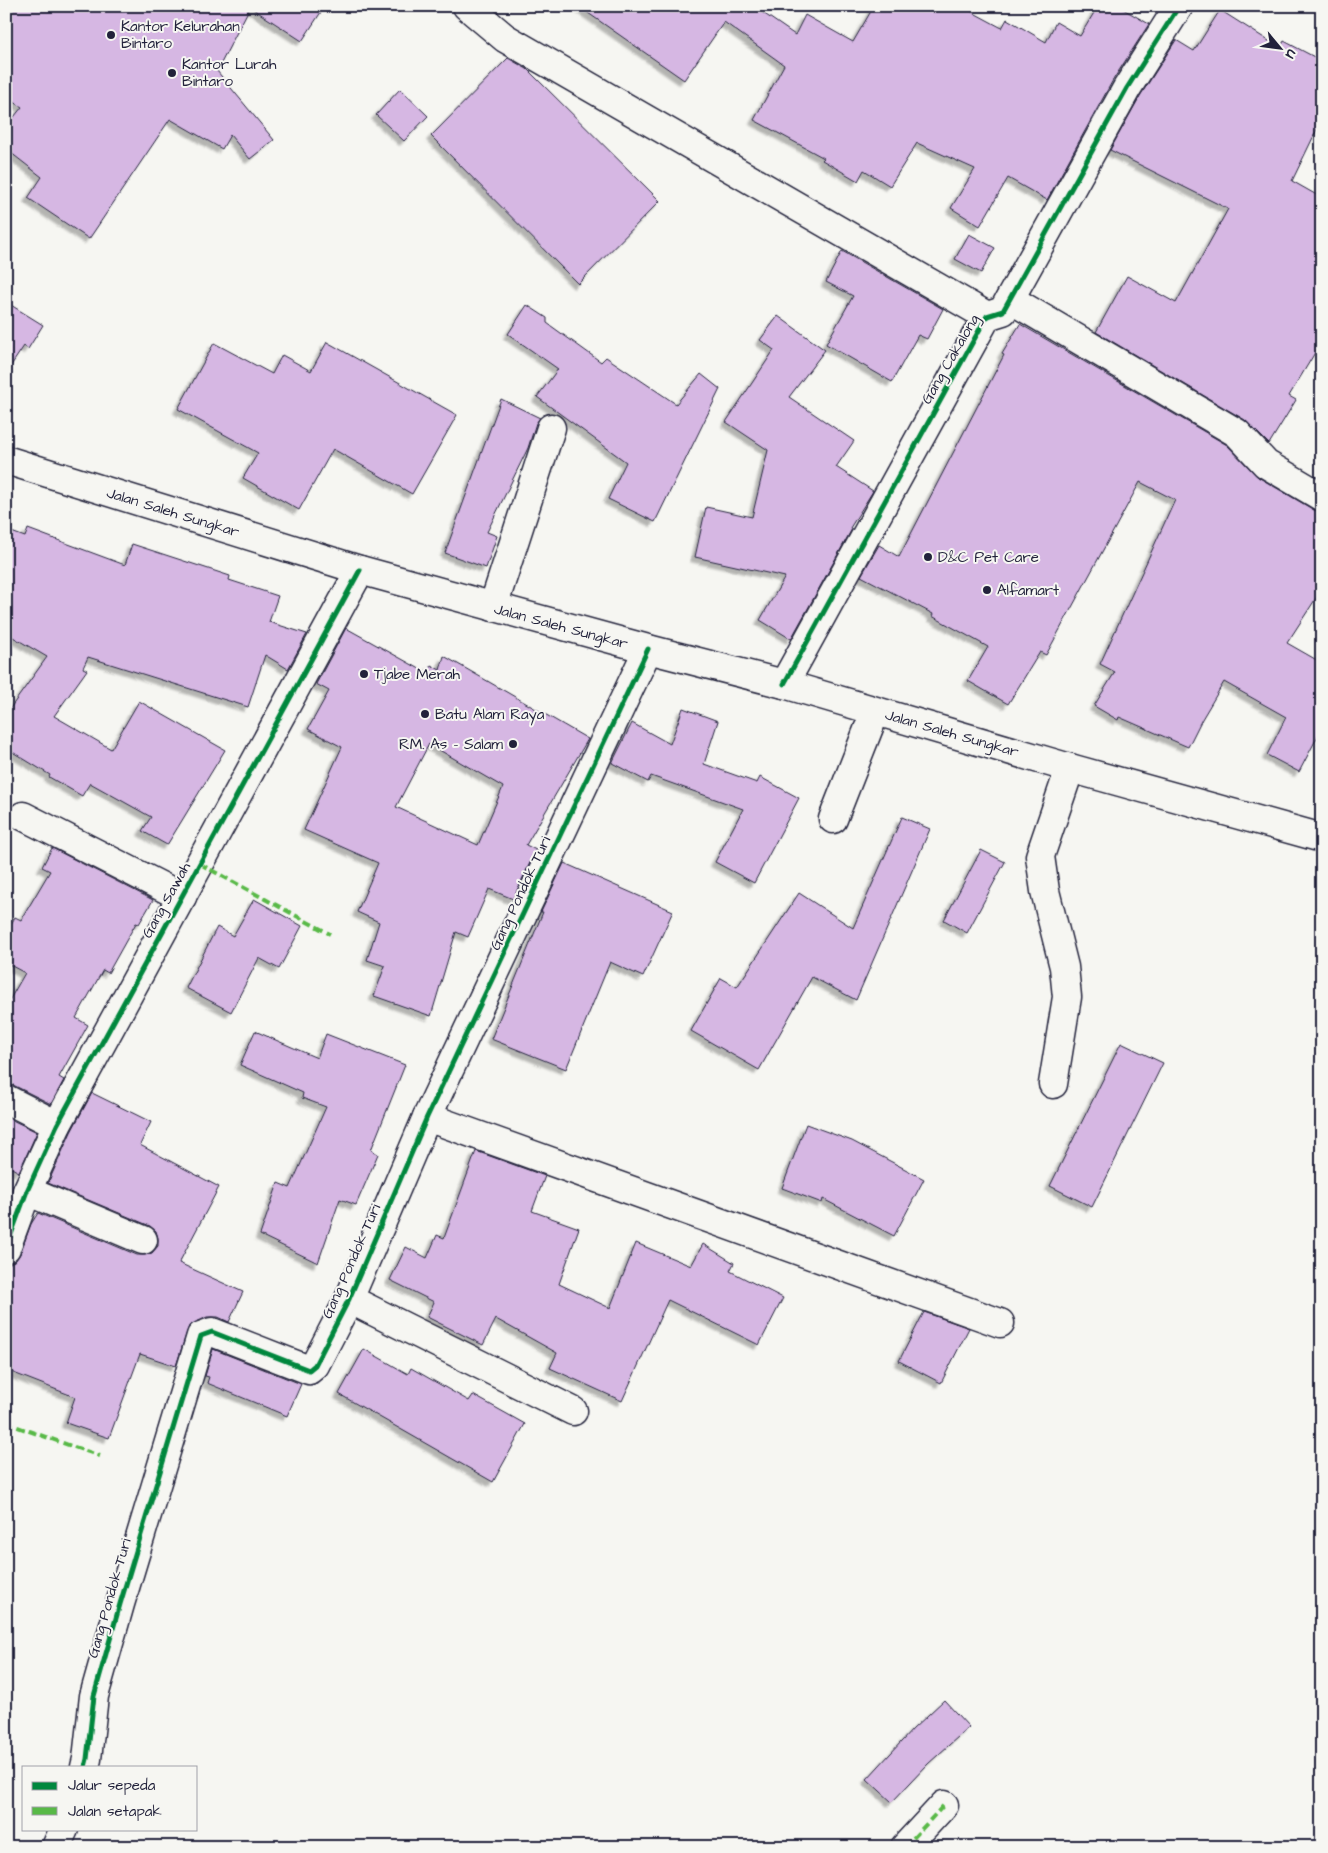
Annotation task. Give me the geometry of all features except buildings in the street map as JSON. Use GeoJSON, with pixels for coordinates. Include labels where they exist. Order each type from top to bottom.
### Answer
{"type":"FeatureCollection","features":[{"type":"Feature","properties":{"kind":"main road"},"geometry":{"type":"LineString","coordinates":[[467,6],[505,38],[988,316]]}},
{"type":"Feature","properties":{"kind":"main road","name":"Gang Cakalong"},"geometry":{"type":"LineString","coordinates":[[784,684],[988,316],[1003,311],[1127,88],[1179,6]]}},
{"type":"Feature","properties":{"kind":"main road"},"geometry":{"type":"LineString","coordinates":[[1010,299],[1237,433],[1266,464],[1322,497]]}},
{"type":"Feature","properties":{"kind":"main road"},"geometry":{"type":"LineString","coordinates":[[493,607],[551,428]]}},
{"type":"Feature","properties":{"kind":"main road","name":"Jalan Saleh Sungkar"},"geometry":{"type":"LineString","coordinates":[[6,460],[360,570],[648,649],[784,684],[876,712],[987,742],[1070,768],[1322,838]]}},
{"type":"Feature","properties":{"kind":"main road","name":"Gang Sawah"},"geometry":{"type":"LineString","coordinates":[[6,1248],[27,1191],[57,1125],[360,570]]}},
{"type":"Feature","properties":{"kind":"main road","name":"Gang Pondok Turi"},"geometry":{"type":"LineString","coordinates":[[85,1766],[88,1759],[94,1696],[201,1336],[212,1332],[309,1370],[315,1365],[349,1299],[427,1117],[648,649]]}},
{"type":"Feature","properties":{"kind":"main road"},"geometry":{"type":"LineString","coordinates":[[833,819],[876,712]]}},
{"type":"Feature","properties":{"kind":"main road"},"geometry":{"type":"LineString","coordinates":[[1053,1084],[1067,996],[1064,967],[1045,891],[1040,856],[1070,768]]}},
{"type":"Feature","properties":{"kind":"main road"},"geometry":{"type":"LineString","coordinates":[[24,816],[182,898]]}},
{"type":"Feature","properties":{"kind":"main road"},"geometry":{"type":"LineString","coordinates":[[6,1099],[57,1125]]}},
{"type":"Feature","properties":{"kind":"main road"},"geometry":{"type":"LineString","coordinates":[[427,1117],[1000,1323]]}},
{"type":"Feature","properties":{"kind":"main road"},"geometry":{"type":"LineString","coordinates":[[27,1191],[143,1240]]}},
{"type":"Feature","properties":{"kind":"main road"},"geometry":{"type":"LineString","coordinates":[[349,1299],[573,1411]]}},
{"type":"Feature","properties":{"kind":"main road"},"geometry":{"type":"LineString","coordinates":[[905,1847],[944,1805]]}},
{"type":"Feature","properties":{"kind":"main road"},"geometry":{"type":"LineString","coordinates":[[56,1847],[64,1830]]}},
{"type":"Feature","properties":{"kind":"marked path"},"geometry":{"type":"LineString","coordinates":[[200,864],[330,934]]}},
{"type":"Feature","properties":{"kind":"marked path"},"geometry":{"type":"LineString","coordinates":[[6,1423],[100,1456]]}},
{"type":"Feature","properties":{"kind":"marked path"},"geometry":{"type":"LineString","coordinates":[[905,1847],[944,1805]]}},
{"type":"Feature","properties":{"kind":"cycle path"},"geometry":{"type":"LineString","coordinates":[[784,684],[987,316],[1003,311],[1127,88],[1179,6]]}},
{"type":"Feature","properties":{"kind":"cycle path"},"geometry":{"type":"LineString","coordinates":[[6,1248],[27,1191],[57,1125],[360,570]]}},
{"type":"Feature","properties":{"kind":"cycle path"},"geometry":{"type":"LineString","coordinates":[[85,1766],[94,1696],[201,1336],[212,1332],[309,1370],[315,1365],[349,1299],[427,1117],[648,649]]}},
{"type":"Feature","properties":{"kind":"place","name":"Kantor Kelurahan Bintaro"},"geometry":{"type":"Point","coordinates":[111,35]}},
{"type":"Feature","properties":{"kind":"place","name":"Kantor Lurah Bintaro"},"geometry":{"type":"Point","coordinates":[172,73]}},
{"type":"Feature","properties":{"kind":"place","name":"D&C Pet Care"},"geometry":{"type":"Point","coordinates":[928,557]}},
{"type":"Feature","properties":{"kind":"place","name":"Alfamart"},"geometry":{"type":"Point","coordinates":[987,590]}},
{"type":"Feature","properties":{"kind":"place","name":"Tjabe Merah"},"geometry":{"type":"Point","coordinates":[364,674]}},
{"type":"Feature","properties":{"kind":"place","name":"Batu Alam Raya"},"geometry":{"type":"Point","coordinates":[425,714]}},
{"type":"Feature","properties":{"kind":"place","name":"RM. As - Salam"},"geometry":{"type":"Point","coordinates":[513,744]}}]}
